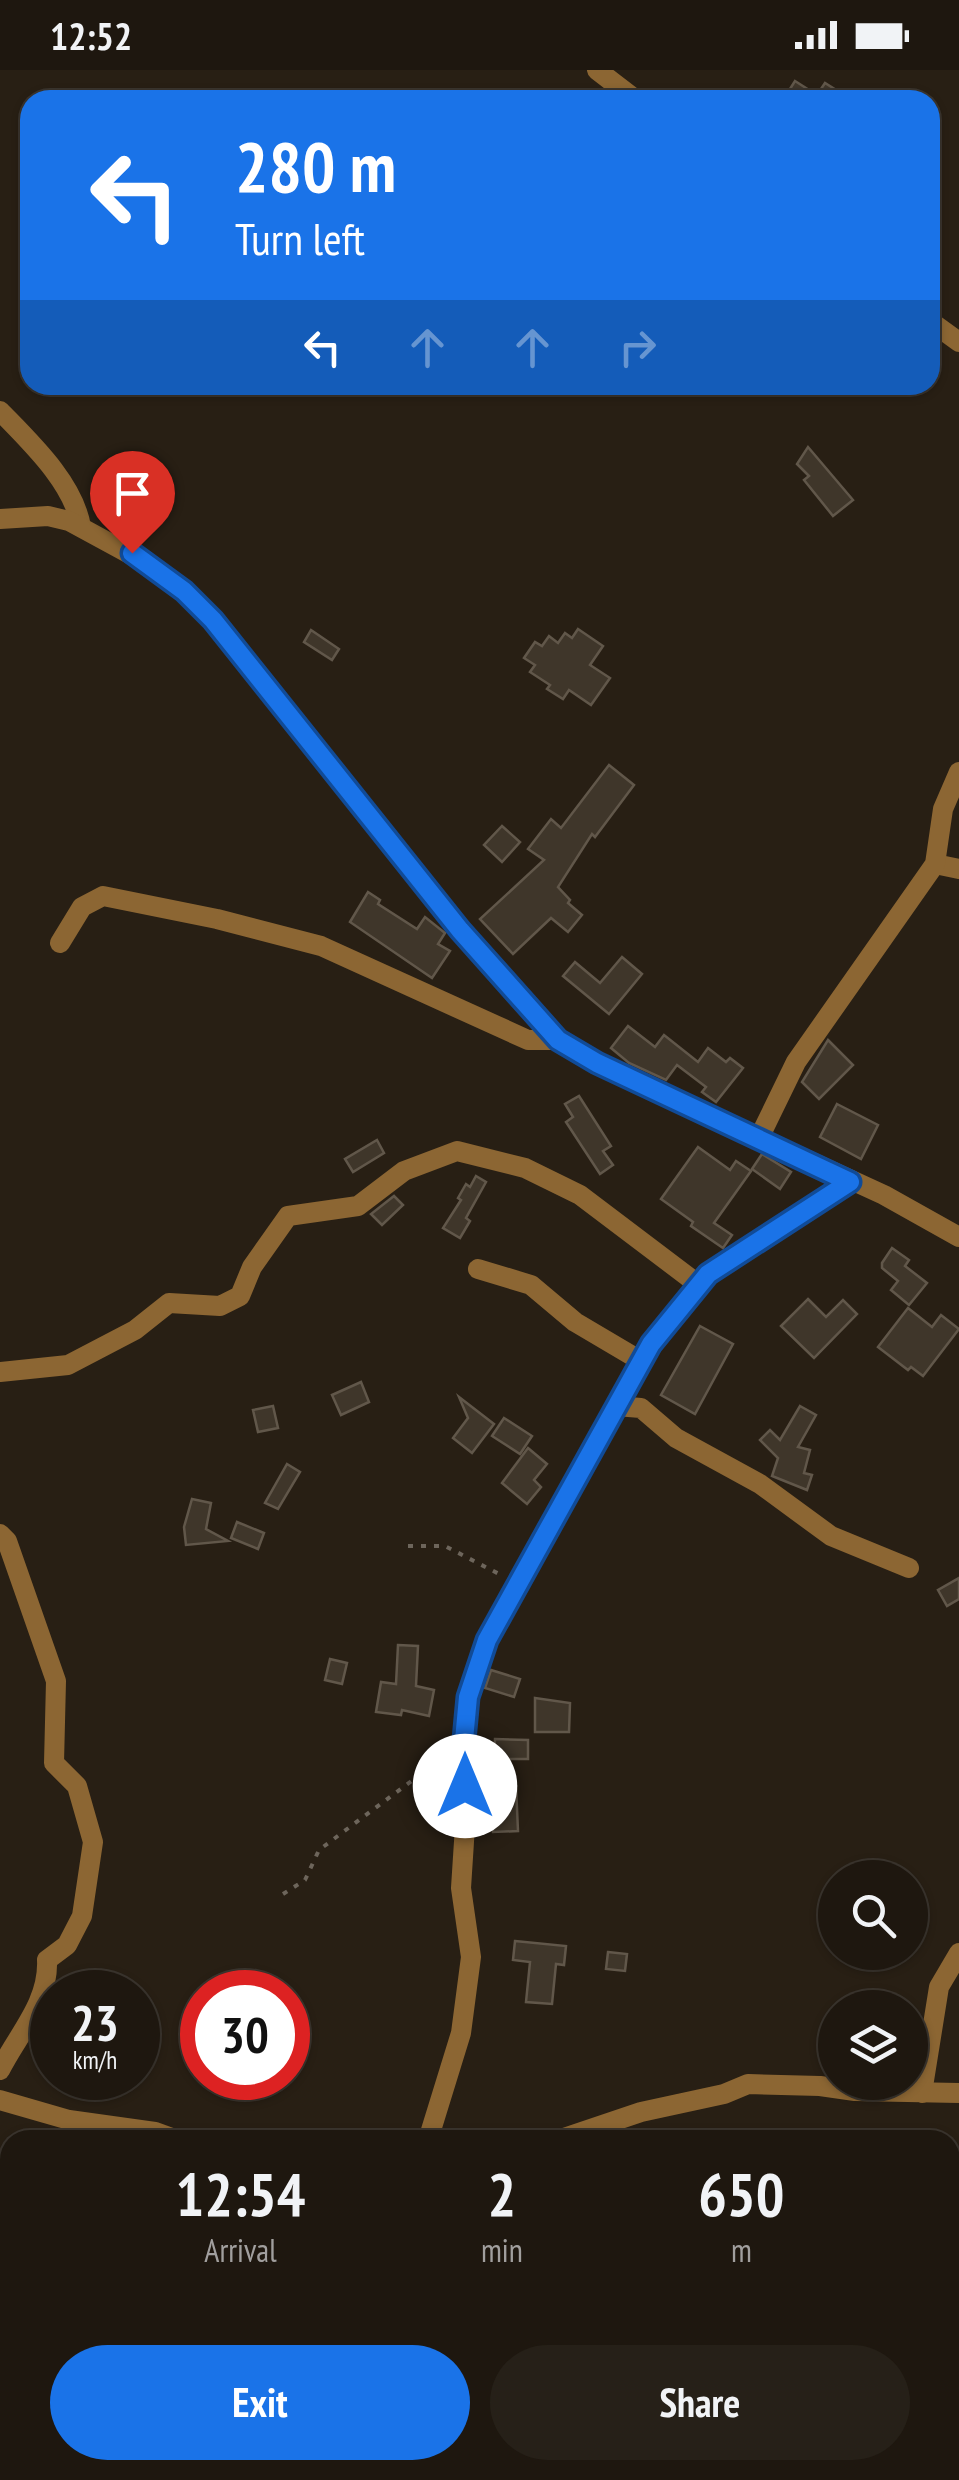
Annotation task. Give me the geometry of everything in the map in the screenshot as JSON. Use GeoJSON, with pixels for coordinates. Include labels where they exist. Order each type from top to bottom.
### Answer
{"type":"FeatureCollection","features":[{"type":"Feature","properties":{"kind":"street"},"geometry":{"type":"LineString","coordinates":[[596,70],[623,90]]}},
{"type":"Feature","properties":{"kind":"street"},"geometry":{"type":"LineString","coordinates":[[0,411],[58,478],[78,511],[81,527]]}},
{"type":"Feature","properties":{"kind":"street"},"geometry":{"type":"LineString","coordinates":[[0,519],[48,516],[81,527],[150,564],[184,591],[213,620],[460,930],[558,1040],[597,1063],[884,1195],[959,1237]]}},
{"type":"Feature","properties":{"kind":"street"},"geometry":{"type":"LineString","coordinates":[[759,1138],[796,1062],[935,864],[943,809],[959,772]]}},
{"type":"Feature","properties":{"kind":"street"},"geometry":{"type":"LineString","coordinates":[[935,864],[959,869]]}},
{"type":"Feature","properties":{"kind":"street"},"geometry":{"type":"LineString","coordinates":[[60,943],[82,907],[104,896],[322,946],[528,1040],[558,1040]]}},
{"type":"Feature","properties":{"kind":"street"},"geometry":{"type":"LineString","coordinates":[[0,1372],[68,1365],[134,1330],[169,1303],[220,1306],[240,1296],[252,1267],[288,1216],[358,1206],[404,1172],[457,1152],[525,1168],[580,1195],[699,1285]]}},
{"type":"Feature","properties":{"kind":"street"},"geometry":{"type":"LineString","coordinates":[[431,2130],[461,2033],[471,1957],[461,1888],[464,1740],[468,1697],[487,1640],[651,1344],[708,1274],[850,1182]]}},
{"type":"Feature","properties":{"kind":"street"},"geometry":{"type":"LineString","coordinates":[[478,1268],[530,1286],[574,1322],[641,1361]]}},
{"type":"Feature","properties":{"kind":"street"},"geometry":{"type":"LineString","coordinates":[[616,1406],[641,1408],[676,1438],[760,1484],[831,1536],[909,1568]]}},
{"type":"Feature","properties":{"kind":"street"},"geometry":{"type":"LineString","coordinates":[[0,1534],[7,1541],[56,1681],[54,1764],[77,1786],[93,1842],[82,1916],[68,1945],[47,1960],[48,1979],[0,2070]]}},
{"type":"Feature","properties":{"kind":"street"},"geometry":{"type":"LineString","coordinates":[[928,2055],[939,1986],[959,1953]]}},
{"type":"Feature","properties":{"kind":"street"},"geometry":{"type":"LineString","coordinates":[[588,2130],[748,2084],[818,2087]]}},
{"type":"Feature","properties":{"kind":"street"},"geometry":{"type":"LineString","coordinates":[[928,2092],[959,2092]]}},
{"type":"Feature","properties":{"kind":"street"},"geometry":{"type":"LineString","coordinates":[[0,2100],[69,2120],[141,2130]]}},
{"type":"Feature","properties":{"kind":"path"},"geometry":{"type":"LineString","coordinates":[[408,1546],[445,1546],[518,1584]]}},
{"type":"Feature","properties":{"kind":"path"},"geometry":{"type":"LineString","coordinates":[[283,1894],[304,1880],[319,1850],[464,1740]]}},
{"type":"Feature","properties":{"kind":"building"},"geometry":{"type":"Polygon","coordinates":[[[795,81],[809,90],[789,90],[795,81]]]}},
{"type":"Feature","properties":{"kind":"building"},"geometry":{"type":"Polygon","coordinates":[[[808,447],[853,500],[833,516],[804,480],[809,476],[797,464],[808,447]]]}},
{"type":"Feature","properties":{"kind":"building"},"geometry":{"type":"Polygon","coordinates":[[[578,629],[603,646],[590,665],[610,678],[591,705],[569,690],[563,699],[547,689],[550,685],[530,672],[535,665],[524,658],[535,642],[542,646],[549,636],[558,643],[565,633],[572,638],[578,629]]]}},
{"type":"Feature","properties":{"kind":"building"},"geometry":{"type":"Polygon","coordinates":[[[311,630],[339,649],[332,660],[304,642],[311,630]]]}},
{"type":"Feature","properties":{"kind":"building"},"geometry":{"type":"Polygon","coordinates":[[[609,765],[634,785],[595,837],[592,834],[558,887],[582,915],[568,932],[551,918],[513,954],[480,919],[544,860],[528,849],[551,819],[561,828],[609,765]]]}},
{"type":"Feature","properties":{"kind":"building"},"geometry":{"type":"Polygon","coordinates":[[[502,826],[520,842],[502,862],[484,845],[502,826]]]}},
{"type":"Feature","properties":{"kind":"building"},"geometry":{"type":"Polygon","coordinates":[[[368,892],[380,900],[378,904],[417,929],[425,917],[445,933],[438,944],[450,951],[432,978],[350,922],[368,892]]]}},
{"type":"Feature","properties":{"kind":"building"},"geometry":{"type":"Polygon","coordinates":[[[622,957],[642,974],[609,1014],[563,976],[575,962],[600,983],[622,957]]]}},
{"type":"Feature","properties":{"kind":"building"},"geometry":{"type":"Polygon","coordinates":[[[628,1026],[655,1047],[664,1035],[698,1062],[708,1048],[726,1062],[730,1058],[743,1068],[716,1102],[702,1092],[706,1087],[677,1065],[666,1080],[629,1063],[611,1048],[628,1026]]]}},
{"type":"Feature","properties":{"kind":"building"},"geometry":{"type":"Polygon","coordinates":[[[828,1040],[853,1065],[819,1099],[802,1082],[828,1040]]]}},
{"type":"Feature","properties":{"kind":"building"},"geometry":{"type":"Polygon","coordinates":[[[579,1096],[611,1146],[603,1151],[613,1165],[600,1174],[566,1122],[573,1117],[565,1104],[579,1096]]]}},
{"type":"Feature","properties":{"kind":"building"},"geometry":{"type":"Polygon","coordinates":[[[837,1104],[878,1125],[861,1159],[820,1137],[837,1104]]]}},
{"type":"Feature","properties":{"kind":"building"},"geometry":{"type":"Polygon","coordinates":[[[377,1140],[384,1153],[353,1172],[345,1159],[377,1140]]]}},
{"type":"Feature","properties":{"kind":"building"},"geometry":{"type":"Polygon","coordinates":[[[698,1147],[730,1170],[736,1161],[751,1171],[714,1223],[732,1235],[723,1248],[661,1199],[698,1147]]]}},
{"type":"Feature","properties":{"kind":"building"},"geometry":{"type":"Polygon","coordinates":[[[762,1154],[791,1172],[780,1189],[752,1169],[762,1154]]]}},
{"type":"Feature","properties":{"kind":"building"},"geometry":{"type":"Polygon","coordinates":[[[476,1176],[486,1182],[460,1238],[443,1228],[466,1184],[470,1187],[476,1176]]]}},
{"type":"Feature","properties":{"kind":"building"},"geometry":{"type":"Polygon","coordinates":[[[394,1196],[403,1205],[382,1225],[371,1214],[394,1196]]]}},
{"type":"Feature","properties":{"kind":"building"},"geometry":{"type":"Polygon","coordinates":[[[892,1248],[909,1260],[905,1266],[927,1283],[909,1305],[891,1290],[898,1281],[882,1268],[892,1248]]]}},
{"type":"Feature","properties":{"kind":"building"},"geometry":{"type":"Polygon","coordinates":[[[808,1299],[826,1317],[843,1300],[857,1314],[814,1358],[781,1326],[808,1299]]]}},
{"type":"Feature","properties":{"kind":"building"},"geometry":{"type":"Polygon","coordinates":[[[908,1308],[932,1327],[941,1315],[959,1329],[923,1376],[911,1367],[908,1370],[878,1347],[908,1308]]]}},
{"type":"Feature","properties":{"kind":"building"},"geometry":{"type":"Polygon","coordinates":[[[700,1326],[733,1344],[695,1414],[661,1395],[700,1326]]]}},
{"type":"Feature","properties":{"kind":"building"},"geometry":{"type":"Polygon","coordinates":[[[361,1382],[369,1402],[341,1415],[332,1395],[361,1382]]]}},
{"type":"Feature","properties":{"kind":"building"},"geometry":{"type":"Polygon","coordinates":[[[459,1397],[494,1424],[472,1453],[453,1438],[468,1418],[459,1397]]]}},
{"type":"Feature","properties":{"kind":"building"},"geometry":{"type":"Polygon","coordinates":[[[273,1406],[278,1428],[258,1432],[253,1410],[273,1406]]]}},
{"type":"Feature","properties":{"kind":"building"},"geometry":{"type":"Polygon","coordinates":[[[800,1406],[816,1415],[798,1447],[810,1450],[804,1473],[812,1475],[807,1490],[772,1476],[778,1458],[760,1440],[770,1430],[780,1440],[800,1406]]]}},
{"type":"Feature","properties":{"kind":"building"},"geometry":{"type":"Polygon","coordinates":[[[504,1418],[532,1436],[520,1454],[492,1436],[504,1418]]]}},
{"type":"Feature","properties":{"kind":"building"},"geometry":{"type":"Polygon","coordinates":[[[528,1448],[547,1464],[534,1480],[541,1487],[527,1504],[502,1483],[528,1448]]]}},
{"type":"Feature","properties":{"kind":"building"},"geometry":{"type":"Polygon","coordinates":[[[287,1464],[300,1472],[278,1509],[265,1503],[287,1464]]]}},
{"type":"Feature","properties":{"kind":"building"},"geometry":{"type":"Polygon","coordinates":[[[192,1499],[211,1503],[206,1529],[228,1541],[186,1545],[184,1527],[192,1499]]]}},
{"type":"Feature","properties":{"kind":"building"},"geometry":{"type":"Polygon","coordinates":[[[237,1522],[264,1533],[258,1549],[231,1538],[237,1522]]]}},
{"type":"Feature","properties":{"kind":"building"},"geometry":{"type":"Polygon","coordinates":[[[959,1578],[959,1599],[947,1606],[938,1590],[959,1578]]]}},
{"type":"Feature","properties":{"kind":"building"},"geometry":{"type":"Polygon","coordinates":[[[398,1645],[418,1646],[416,1686],[434,1690],[429,1716],[402,1710],[401,1715],[376,1712],[381,1682],[396,1684],[398,1645]]]}},
{"type":"Feature","properties":{"kind":"building"},"geometry":{"type":"Polygon","coordinates":[[[330,1659],[347,1663],[342,1684],[325,1680],[330,1659]]]}},
{"type":"Feature","properties":{"kind":"building"},"geometry":{"type":"Polygon","coordinates":[[[491,1670],[520,1679],[514,1697],[485,1688],[491,1670]]]}},
{"type":"Feature","properties":{"kind":"building"},"geometry":{"type":"Polygon","coordinates":[[[535,1698],[570,1703],[569,1732],[535,1732],[535,1698]]]}},
{"type":"Feature","properties":{"kind":"building"},"geometry":{"type":"Polygon","coordinates":[[[495,1739],[528,1740],[528,1759],[494,1759],[495,1739]]]}},
{"type":"Feature","properties":{"kind":"building"},"geometry":{"type":"Polygon","coordinates":[[[516,1786],[518,1831],[493,1832],[491,1787],[516,1786]]]}},
{"type":"Feature","properties":{"kind":"building"},"geometry":{"type":"Polygon","coordinates":[[[515,1941],[566,1946],[564,1965],[556,1964],[552,2004],[526,2002],[530,1962],[513,1960],[515,1941]]]}},
{"type":"Feature","properties":{"kind":"building"},"geometry":{"type":"Polygon","coordinates":[[[608,1952],[627,1954],[625,1971],[606,1969],[608,1952]]]}},
{"type":"Feature","properties":{"kind":"route"},"geometry":{"type":"LineString","coordinates":[[132,553],[184,591],[213,620],[460,930],[558,1040],[597,1063],[850,1182],[708,1274],[651,1344],[487,1640],[468,1697],[465,1786]]}}]}
